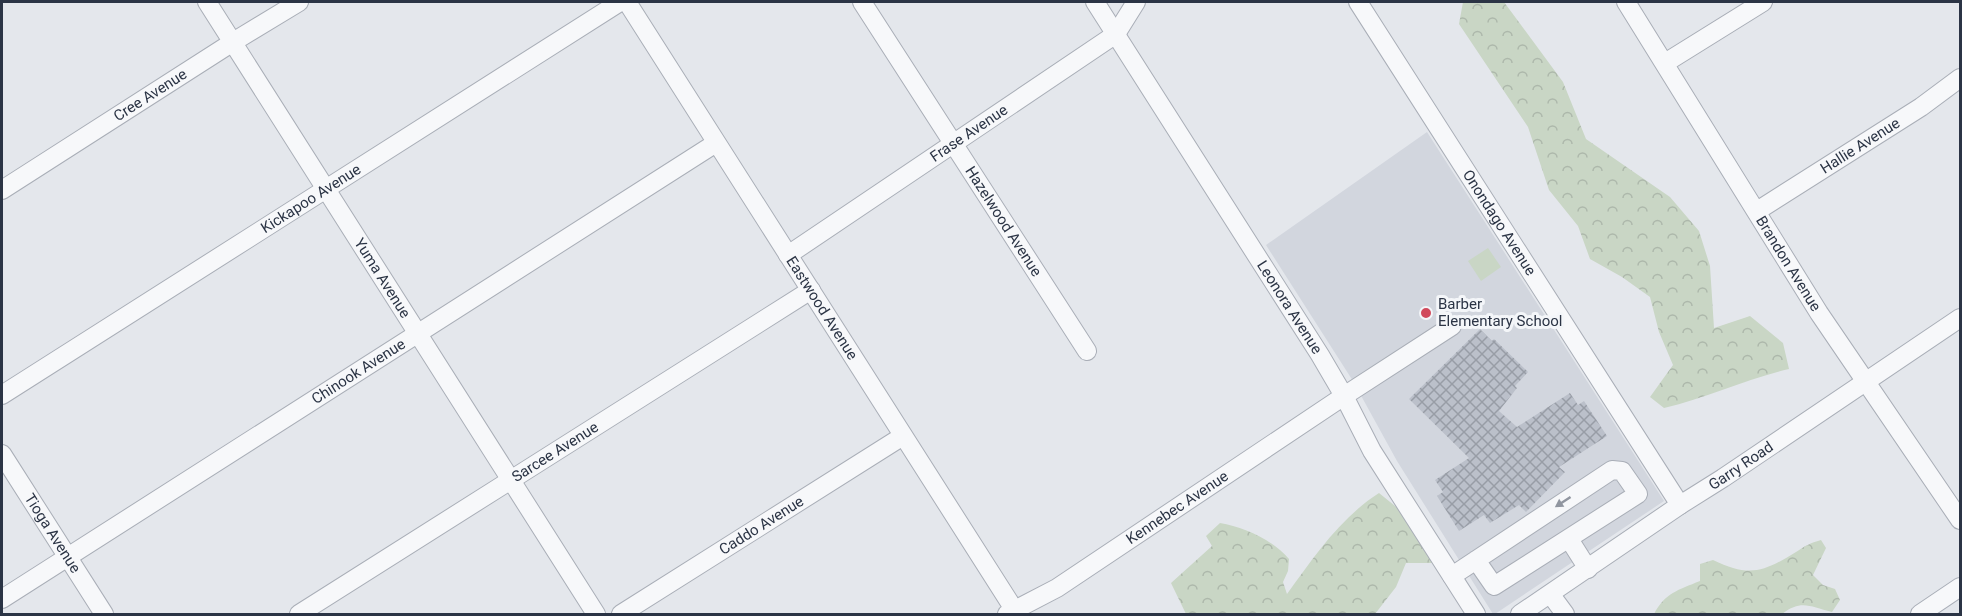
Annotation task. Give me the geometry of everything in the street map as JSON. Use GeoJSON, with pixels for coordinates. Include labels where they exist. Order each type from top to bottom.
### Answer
{"type":"FeatureCollection","features":[{"type":"Feature","properties":{"kind":"street","name":"Yuma Avenue"},"geometry":{"type":"LineString","coordinates":[[207,2],[596,615]]}},
{"type":"Feature","properties":{"kind":"street","name":"Cree Avenue"},"geometry":{"type":"LineString","coordinates":[[2,190],[299,2]]}},
{"type":"Feature","properties":{"kind":"street","name":"Kickapoo Avenue"},"geometry":{"type":"LineString","coordinates":[[2,394],[620,2]]}},
{"type":"Feature","properties":{"kind":"street","name":"Eastwood Avenue"},"geometry":{"type":"LineString","coordinates":[[627,2],[1013,613]]}},
{"type":"Feature","properties":{"kind":"street","name":"Hazelwood Avenue"},"geometry":{"type":"LineString","coordinates":[[862,2],[1087,351]]}},
{"type":"Feature","properties":{"kind":"street","name":"Leonora Avenue"},"geometry":{"type":"LineString","coordinates":[[1095,2],[1344,396],[1372,451],[1476,615]]}},
{"type":"Feature","properties":{"kind":"street","name":"Frase Avenue"},"geometry":{"type":"LineString","coordinates":[[788,255],[1116,34],[1136,2]]}},
{"type":"Feature","properties":{"kind":"street","name":"Onondago Avenue"},"geometry":{"type":"LineString","coordinates":[[1358,2],[1680,505]]}},
{"type":"Feature","properties":{"kind":"street","name":"Brandon Avenue"},"geometry":{"type":"LineString","coordinates":[[1626,2],[1820,313],[1960,520]]}},
{"type":"Feature","properties":{"kind":"street"},"geometry":{"type":"LineString","coordinates":[[1665,63],[1763,2]]}},
{"type":"Feature","properties":{"kind":"street","name":"Hallie Avenue"},"geometry":{"type":"LineString","coordinates":[[1757,211],[1921,107],[1960,78]]}},
{"type":"Feature","properties":{"kind":"street","name":"Chinook Avenue"},"geometry":{"type":"LineString","coordinates":[[2,599],[716,143]]}},
{"type":"Feature","properties":{"kind":"street","name":"Sarcee Avenue"},"geometry":{"type":"LineString","coordinates":[[299,615],[811,290]]}},
{"type":"Feature","properties":{"kind":"street","name":"Garry Road"},"geometry":{"type":"LineString","coordinates":[[1520,615],[1960,318]]}},
{"type":"Feature","properties":{"kind":"street","name":"Kennebec Avenue"},"geometry":{"type":"LineString","coordinates":[[1013,613],[1057,588],[1452,326]]}},
{"type":"Feature","properties":{"kind":"street","name":"Caddo Avenue"},"geometry":{"type":"LineString","coordinates":[[621,615],[903,436]]}},
{"type":"Feature","properties":{"kind":"street","name":"Tioga Avenue"},"geometry":{"type":"LineString","coordinates":[[2,454],[104,615]]}},
{"type":"Feature","properties":{"kind":"street"},"geometry":{"type":"LineString","coordinates":[[1452,576],[1476,560],[1612,470],[1622,471],[1638,494],[1494,586],[1476,560]]}},
{"type":"Feature","properties":{"kind":"street"},"geometry":{"type":"LineString","coordinates":[[1569,539],[1588,569]]}},
{"type":"Feature","properties":{"kind":"street"},"geometry":{"type":"LineString","coordinates":[[1920,615],[1960,587]]}},
{"type":"Feature","properties":{"kind":"street"},"geometry":{"type":"LineString","coordinates":[[1551,595],[1565,615]]}},
{"type":"Feature","properties":{"kind":"shaded area","name":"Barber Elementary School"},"geometry":{"type":"Polygon","coordinates":[[[1427,132],[1664,501],[1495,614],[1397,461],[1353,381],[1266,245],[1427,132]]]}},
{"type":"Feature","properties":{"kind":"green space"},"geometry":{"type":"Polygon","coordinates":[[[1463,2],[1504,2],[1563,82],[1586,139],[1670,197],[1699,231],[1710,266],[1714,328],[1750,316],[1783,343],[1789,369],[1664,408],[1650,397],[1673,365],[1659,332],[1650,297],[1622,277],[1590,259],[1578,226],[1549,190],[1528,127],[1459,24],[1463,2]]]}},
{"type":"Feature","properties":{"kind":"green space"},"geometry":{"type":"Polygon","coordinates":[[[1488,248],[1501,267],[1481,281],[1468,261],[1488,248]]]}},
{"type":"Feature","properties":{"kind":"green space"},"geometry":{"type":"Polygon","coordinates":[[[1379,493],[1400,510],[1434,563],[1406,563],[1396,587],[1375,614],[1186,614],[1171,583],[1212,546],[1206,536],[1220,523],[1258,535],[1289,559],[1288,571],[1283,582],[1287,594],[1340,526],[1379,493]]]}},
{"type":"Feature","properties":{"kind":"green space"},"geometry":{"type":"Polygon","coordinates":[[[1821,540],[1826,548],[1813,575],[1823,585],[1835,589],[1840,600],[1832,612],[1801,605],[1782,614],[1654,614],[1668,597],[1700,581],[1700,564],[1713,560],[1736,569],[1755,570],[1774,564],[1821,540]]]}},
{"type":"Feature","properties":{"kind":"building"},"geometry":{"type":"Polygon","coordinates":[[[1480,329],[1492,341],[1494,339],[1528,372],[1515,386],[1517,388],[1499,411],[1517,427],[1570,393],[1578,405],[1584,401],[1607,436],[1559,467],[1565,472],[1526,512],[1519,505],[1490,523],[1484,515],[1459,531],[1437,496],[1443,492],[1435,480],[1469,458],[1409,399],[1480,329]]]}},
{"type":"Feature","properties":{"kind":"place","name":"Barber Elementary School"},"geometry":{"type":"Point","coordinates":[1426,313]}}]}
